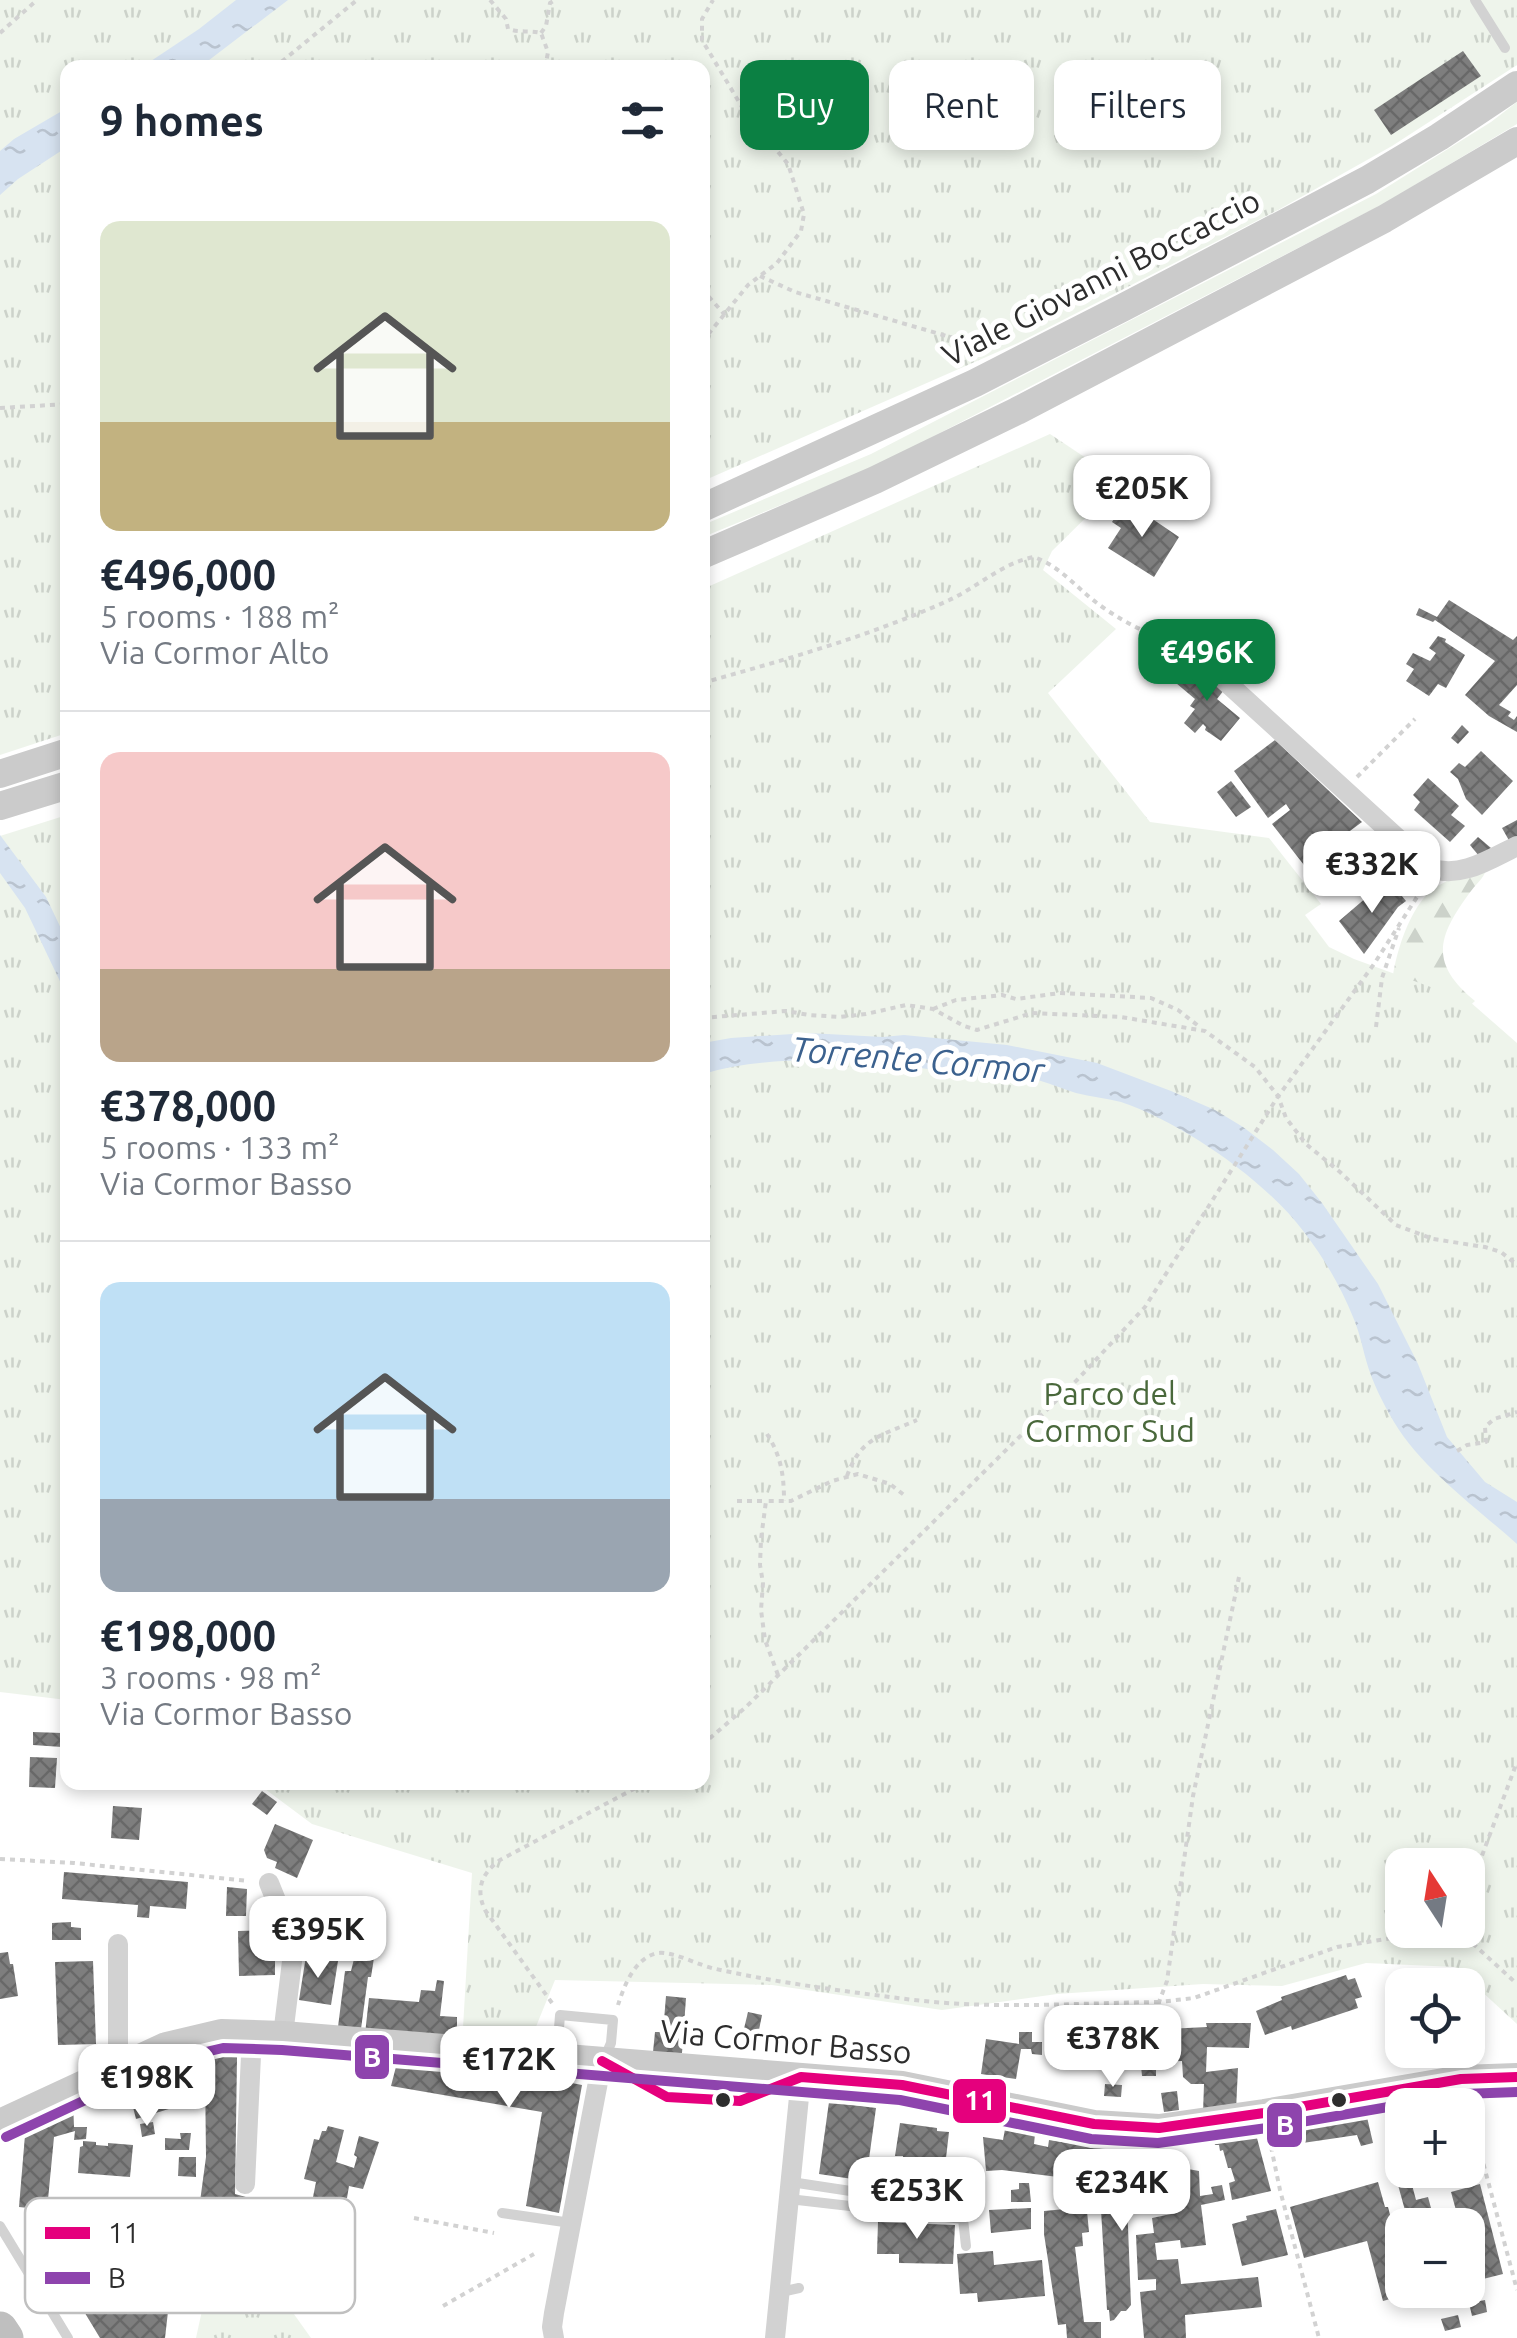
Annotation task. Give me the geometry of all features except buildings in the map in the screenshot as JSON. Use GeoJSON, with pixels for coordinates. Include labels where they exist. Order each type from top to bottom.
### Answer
{"type":"FeatureCollection","features":[{"type":"Feature","properties":{"kind":"highway"},"geometry":{"type":"LineString","coordinates":[[0,2329],[6,2338]]}},
{"type":"Feature","properties":{"kind":"main road","name":"Viale Giovanni Boccaccio"},"geometry":{"type":"LineString","coordinates":[[710,504],[1026,357],[1366,180],[1517,84]]}},
{"type":"Feature","properties":{"kind":"main road"},"geometry":{"type":"LineString","coordinates":[[710,552],[874,480],[1033,402],[1384,219],[1517,141]]}},
{"type":"Feature","properties":{"kind":"main road"},"geometry":{"type":"LineString","coordinates":[[0,774],[60,755]]}},
{"type":"Feature","properties":{"kind":"main road"},"geometry":{"type":"LineString","coordinates":[[0,806],[60,787]]}},
{"type":"Feature","properties":{"kind":"main road","name":"Via Cormor Basso"},"geometry":{"type":"LineString","coordinates":[[0,2123],[166,2046],[221,2033],[902,2085],[1124,2127],[1158,2128],[1461,2079],[1517,2076]]}},
{"type":"Feature","properties":{"kind":"street"},"geometry":{"type":"LineString","coordinates":[[1164,640],[1212,669],[1421,862],[1442,872],[1470,868],[1517,846]]}},
{"type":"Feature","properties":{"kind":"street"},"geometry":{"type":"LineString","coordinates":[[269,1883],[294,1944],[283,2035]]}},
{"type":"Feature","properties":{"kind":"street"},"geometry":{"type":"LineString","coordinates":[[118,1944],[118,2068]]}},
{"type":"Feature","properties":{"kind":"street"},"geometry":{"type":"LineString","coordinates":[[246,2184],[252,2034]]}},
{"type":"Feature","properties":{"kind":"street"},"geometry":{"type":"LineString","coordinates":[[554,2338],[554,2314],[602,2062]]}},
{"type":"Feature","properties":{"kind":"street"},"geometry":{"type":"LineString","coordinates":[[775,2338],[790,2290],[790,2190],[801,2077]]}},
{"type":"Feature","properties":{"kind":"lane"},"geometry":{"type":"LineString","coordinates":[[1475,0],[1505,48]]}},
{"type":"Feature","properties":{"kind":"lane"},"geometry":{"type":"LineString","coordinates":[[557,2057],[560,2016],[614,2020],[612,2043],[602,2062]]}},
{"type":"Feature","properties":{"kind":"lane"},"geometry":{"type":"LineString","coordinates":[[790,2190],[857,2192]]}},
{"type":"Feature","properties":{"kind":"lane"},"geometry":{"type":"LineString","coordinates":[[790,2190],[963,2220],[966,2246]]}},
{"type":"Feature","properties":{"kind":"lane"},"geometry":{"type":"LineString","coordinates":[[502,2212],[571,2223]]}},
{"type":"Feature","properties":{"kind":"lane"},"geometry":{"type":"LineString","coordinates":[[0,2226],[25,2267]]}},
{"type":"Feature","properties":{"kind":"lane"},"geometry":{"type":"LineString","coordinates":[[53,2313],[68,2338]]}},
{"type":"Feature","properties":{"kind":"path"},"geometry":{"type":"LineString","coordinates":[[0,34],[37,0]]}},
{"type":"Feature","properties":{"kind":"path"},"geometry":{"type":"LineString","coordinates":[[284,60],[357,0]]}},
{"type":"Feature","properties":{"kind":"path"},"geometry":{"type":"LineString","coordinates":[[490,0],[506,19],[508,28],[518,33],[541,33]]}},
{"type":"Feature","properties":{"kind":"path"},"geometry":{"type":"LineString","coordinates":[[541,33],[550,3],[555,0]]}},
{"type":"Feature","properties":{"kind":"path"},"geometry":{"type":"LineString","coordinates":[[710,333],[748,286],[778,263],[801,231],[804,214],[788,164],[745,112],[702,40],[702,19],[714,0]]}},
{"type":"Feature","properties":{"kind":"path"},"geometry":{"type":"LineString","coordinates":[[541,33],[548,52],[546,60]]}},
{"type":"Feature","properties":{"kind":"path"},"geometry":{"type":"LineString","coordinates":[[760,276],[795,292],[1026,357]]}},
{"type":"Feature","properties":{"kind":"path"},"geometry":{"type":"LineString","coordinates":[[710,297],[726,316]]}},
{"type":"Feature","properties":{"kind":"path"},"geometry":{"type":"LineString","coordinates":[[0,408],[60,404]]}},
{"type":"Feature","properties":{"kind":"path"},"geometry":{"type":"LineString","coordinates":[[710,681],[898,621],[950,600],[1010,564],[1034,558],[1058,569],[1128,624],[1164,640]]}},
{"type":"Feature","properties":{"kind":"path"},"geometry":{"type":"LineString","coordinates":[[1344,792],[1415,719]]}},
{"type":"Feature","properties":{"kind":"path"},"geometry":{"type":"LineString","coordinates":[[710,1738],[1078,1378],[1145,1306],[1278,1097],[1374,964],[1416,897],[1442,872]]}},
{"type":"Feature","properties":{"kind":"path"},"geometry":{"type":"LineString","coordinates":[[1376,1028],[1382,978],[1402,919]]}},
{"type":"Feature","properties":{"kind":"path"},"geometry":{"type":"LineString","coordinates":[[933,1008],[956,1000],[1002,995],[1016,999],[1060,993],[1151,998],[1178,1010],[1255,1067],[1306,1144],[1396,1226],[1433,1240],[1501,1252],[1517,1265]]}},
{"type":"Feature","properties":{"kind":"path"},"geometry":{"type":"LineString","coordinates":[[710,1017],[786,1011],[840,1017],[906,1005],[933,1008],[976,1030],[1032,1014],[1062,1014],[1120,1017],[1204,1030]]}},
{"type":"Feature","properties":{"kind":"path"},"geometry":{"type":"LineString","coordinates":[[1457,1451],[1486,1442],[1484,1427],[1494,1419],[1517,1412]]}},
{"type":"Feature","properties":{"kind":"path"},"geometry":{"type":"LineString","coordinates":[[847,1476],[854,1455],[867,1443],[916,1420]]}},
{"type":"Feature","properties":{"kind":"path"},"geometry":{"type":"LineString","coordinates":[[767,1434],[779,1452],[784,1501]]}},
{"type":"Feature","properties":{"kind":"path"},"geometry":{"type":"LineString","coordinates":[[737,1501],[784,1501],[858,1474],[890,1484],[904,1495]]}},
{"type":"Feature","properties":{"kind":"path"},"geometry":{"type":"LineString","coordinates":[[766,1502],[761,1539],[761,1610],[765,1640],[778,1675]]}},
{"type":"Feature","properties":{"kind":"path"},"geometry":{"type":"LineString","coordinates":[[1158,2002],[1167,1981],[1194,1796],[1239,1576]]}},
{"type":"Feature","properties":{"kind":"path"},"geometry":{"type":"LineString","coordinates":[[1485,1848],[1517,1762]]}},
{"type":"Feature","properties":{"kind":"path"},"geometry":{"type":"LineString","coordinates":[[549,1999],[485,1910],[480,1892],[482,1880],[488,1868],[500,1860],[632,1790]]}},
{"type":"Feature","properties":{"kind":"path"},"geometry":{"type":"LineString","coordinates":[[0,1859],[269,1883]]}},
{"type":"Feature","properties":{"kind":"path"},"geometry":{"type":"LineString","coordinates":[[624,1987],[647,1956],[662,1952],[711,1968],[911,2000],[1032,2007],[1158,2002],[1194,1998],[1337,1947],[1385,1939]]}},
{"type":"Feature","properties":{"kind":"path"},"geometry":{"type":"LineString","coordinates":[[1478,1948],[1517,1984]]}},
{"type":"Feature","properties":{"kind":"path"},"geometry":{"type":"LineString","coordinates":[[1264,2113],[1319,2338]]}},
{"type":"Feature","properties":{"kind":"path"},"geometry":{"type":"LineString","coordinates":[[1485,2170],[1517,2290]]}},
{"type":"Feature","properties":{"kind":"path"},"geometry":{"type":"LineString","coordinates":[[414,2218],[494,2232]]}},
{"type":"Feature","properties":{"kind":"path"},"geometry":{"type":"LineString","coordinates":[[443,2306],[534,2254]]}},
{"type":"Feature","properties":{"kind":"green space"},"geometry":{"type":"Polygon","coordinates":[[[0,0],[1517,0],[1517,65],[1392,146],[1278,210],[1018,343],[710,478],[710,60],[60,60],[60,735],[0,755],[0,0]]]}},
{"type":"Feature","properties":{"kind":"green space"},"geometry":{"type":"Polygon","coordinates":[[[1517,102],[1517,124],[1383,204],[876,466],[710,534],[710,522],[871,454],[1376,194],[1517,102]]]}},
{"type":"Feature","properties":{"kind":"green space","name":"Parco del Cormor Sud"},"geometry":{"type":"Polygon","coordinates":[[[1050,434],[1122,482],[1052,551],[1043,570],[1116,629],[1048,693],[1150,822],[1269,838],[1321,904],[1305,915],[1329,947],[1469,1001],[1517,1043],[1517,2024],[1485,1995],[1485,1968],[1366,1963],[1282,1986],[1203,1984],[1057,1994],[942,2010],[772,1985],[555,1980],[533,2034],[463,2028],[472,1873],[312,1824],[266,1790],[710,1790],[710,586],[1050,434]]]}},
{"type":"Feature","properties":{"kind":"green space"},"geometry":{"type":"Polygon","coordinates":[[[60,817],[60,1699],[0,1692],[0,836],[60,817]]]}},
{"type":"Feature","properties":{"kind":"green space"},"geometry":{"type":"Polygon","coordinates":[[[1488,865],[1451,922],[1443,948],[1450,974],[1475,1001],[1432,1040],[1393,975],[1400,946],[1412,916],[1429,893],[1453,878],[1488,865]]]}},
{"type":"Feature","properties":{"kind":"green space"},"geometry":{"type":"Polygon","coordinates":[[[201,2313],[293,2313],[311,2338],[196,2338],[201,2313]]]}},
{"type":"Feature","properties":{"kind":"water"},"geometry":{"type":"Polygon","coordinates":[[[236,0],[288,0],[209,60],[152,60],[236,0]]]}},
{"type":"Feature","properties":{"kind":"water"},"geometry":{"type":"Polygon","coordinates":[[[60,112],[60,152],[0,195],[0,151],[60,112]]]}},
{"type":"Feature","properties":{"kind":"water"},"geometry":{"type":"Polygon","coordinates":[[[0,835],[46,897],[60,926],[60,981],[25,908],[0,873],[0,835]]]}},
{"type":"Feature","properties":{"kind":"water","name":"Torrente Cormor"},"geometry":{"type":"Polygon","coordinates":[[[808,1033],[904,1035],[1007,1045],[1097,1063],[1215,1110],[1243,1127],[1299,1174],[1378,1284],[1418,1364],[1447,1437],[1485,1482],[1517,1502],[1517,1544],[1451,1487],[1406,1439],[1378,1392],[1348,1306],[1318,1252],[1268,1193],[1221,1155],[1145,1111],[1021,1077],[818,1060],[759,1063],[710,1072],[710,1042],[808,1033]]]}},
{"type":"Feature","properties":{"kind":"transit line","name":"B"},"geometry":{"type":"LineString","coordinates":[[6,2137],[171,2060],[223,2048],[900,2100],[1091,2139],[1158,2143],[1463,2094],[1517,2092]]}},
{"type":"Feature","properties":{"kind":"transit line","name":"11"},"geometry":{"type":"LineString","coordinates":[[602,2061],[667,2097],[740,2101],[801,2077],[902,2085],[1094,2124],[1159,2128],[1461,2079],[1517,2077]]}}]}
